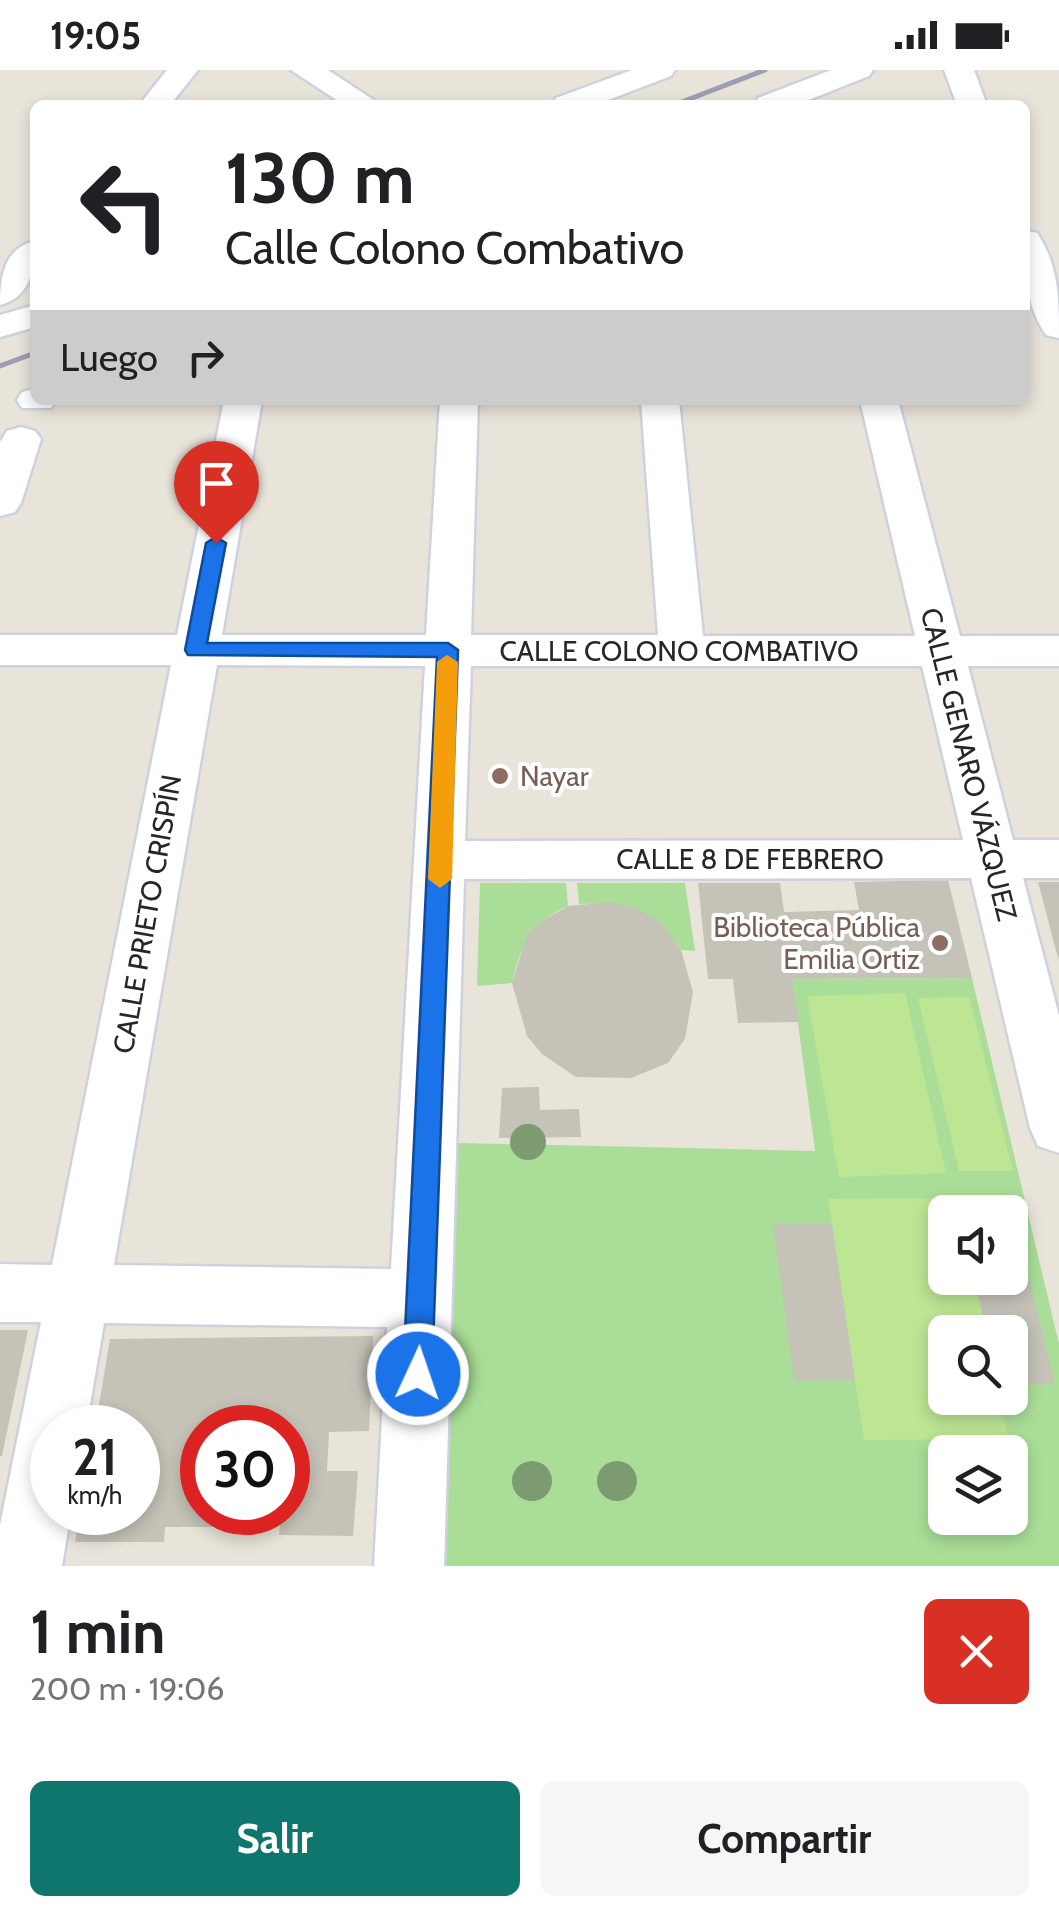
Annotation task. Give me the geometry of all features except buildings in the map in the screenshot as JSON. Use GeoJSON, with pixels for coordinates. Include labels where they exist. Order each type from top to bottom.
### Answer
{"type":"FeatureCollection","features":[{"type":"Feature","properties":{"kind":"street"},"geometry":{"type":"LineString","coordinates":[[158,100],[183,70]]}},
{"type":"Feature","properties":{"kind":"street"},"geometry":{"type":"LineString","coordinates":[[306,70],[357,100]]}},
{"type":"Feature","properties":{"kind":"street"},"geometry":{"type":"LineString","coordinates":[[580,100],[660,70]]}},
{"type":"Feature","properties":{"kind":"street"},"geometry":{"type":"LineString","coordinates":[[790,100],[858,70]]}},
{"type":"Feature","properties":{"kind":"street"},"geometry":{"type":"LineString","coordinates":[[959,70],[970,100]]}},
{"type":"Feature","properties":{"kind":"street"},"geometry":{"type":"LineString","coordinates":[[1030,254],[1059,327]]}},
{"type":"Feature","properties":{"kind":"street"},"geometry":{"type":"LineString","coordinates":[[0,294],[30,257]]}},
{"type":"Feature","properties":{"kind":"street"},"geometry":{"type":"LineString","coordinates":[[0,326],[30,317]]}},
{"type":"Feature","properties":{"kind":"street","name":"CALLE PRIETO CRISPÍN"},"geometry":{"type":"LineString","coordinates":[[57,1405],[242,405]]}},
{"type":"Feature","properties":{"kind":"street"},"geometry":{"type":"LineString","coordinates":[[408,1566],[459,405]]}},
{"type":"Feature","properties":{"kind":"street"},"geometry":{"type":"LineString","coordinates":[[660,405],[682,650]]}},
{"type":"Feature","properties":{"kind":"street","name":"CALLE GENARO VÁZQUEZ"},"geometry":{"type":"LineString","coordinates":[[880,405],[1059,1128]]}},
{"type":"Feature","properties":{"kind":"street"},"geometry":{"type":"LineString","coordinates":[[0,503],[22,439]]}},
{"type":"Feature","properties":{"kind":"street","name":"CALLE COLONO COMBATIVO"},"geometry":{"type":"LineString","coordinates":[[0,650],[1059,651]]}},
{"type":"Feature","properties":{"kind":"street","name":"CALLE 8 DE FEBRERO"},"geometry":{"type":"LineString","coordinates":[[441,860],[1059,859]]}},
{"type":"Feature","properties":{"kind":"street"},"geometry":{"type":"LineString","coordinates":[[0,1293],[421,1298]]}},
{"type":"Feature","properties":{"kind":"street","name":"CALLE PRIETO CRISPÍN"},"geometry":{"type":"LineString","coordinates":[[27,1566],[33,1535]]}},
{"type":"Feature","properties":{"kind":"green space"},"geometry":{"type":"Polygon","coordinates":[[[480,883],[566,883],[568,906],[536,928],[519,958],[512,983],[477,986],[480,883]]]}},
{"type":"Feature","properties":{"kind":"green space"},"geometry":{"type":"Polygon","coordinates":[[[577,883],[685,883],[695,951],[681,950],[659,925],[637,910],[612,904],[579,904],[577,883]]]}},
{"type":"Feature","properties":{"kind":"green space"},"geometry":{"type":"Polygon","coordinates":[[[972,978],[1024,1195],[928,1195],[928,1295],[1028,1295],[1028,1214],[1059,1344],[1059,1566],[444,1566],[458,1143],[815,1151],[792,979],[972,978]]]}},
{"type":"Feature","properties":{"kind":"green space"},"geometry":{"type":"Polygon","coordinates":[[[905,993],[946,1173],[839,1177],[807,996],[905,993]]]}},
{"type":"Feature","properties":{"kind":"green space"},"geometry":{"type":"Polygon","coordinates":[[[969,997],[1013,1171],[959,1171],[918,998],[969,997]]]}},
{"type":"Feature","properties":{"kind":"green space"},"geometry":{"type":"Polygon","coordinates":[[[928,1198],[928,1295],[978,1295],[983,1315],[928,1315],[928,1415],[1003,1415],[1007,1435],[864,1440],[828,1199],[928,1198]]]}},
{"type":"Feature","properties":{"kind":"railway"},"geometry":{"type":"LineString","coordinates":[[687,100],[765,70]]}},
{"type":"Feature","properties":{"kind":"railway"},"geometry":{"type":"LineString","coordinates":[[0,366],[30,355]]}},
{"type":"Feature","properties":{"kind":"slow traffic"},"geometry":{"type":"LineString","coordinates":[[440,879],[447,662]]}},
{"type":"Feature","properties":{"kind":"place","name":"Nayar"},"geometry":{"type":"Point","coordinates":[500,776]}},
{"type":"Feature","properties":{"kind":"place","name":"Biblioteca Pública Emilia Ortiz"},"geometry":{"type":"Point","coordinates":[940,943]}},
{"type":"Feature","properties":{"kind":"route"},"geometry":{"type":"LineString","coordinates":[[216,543],[196,650],[448,650],[418,1374]]}}]}
